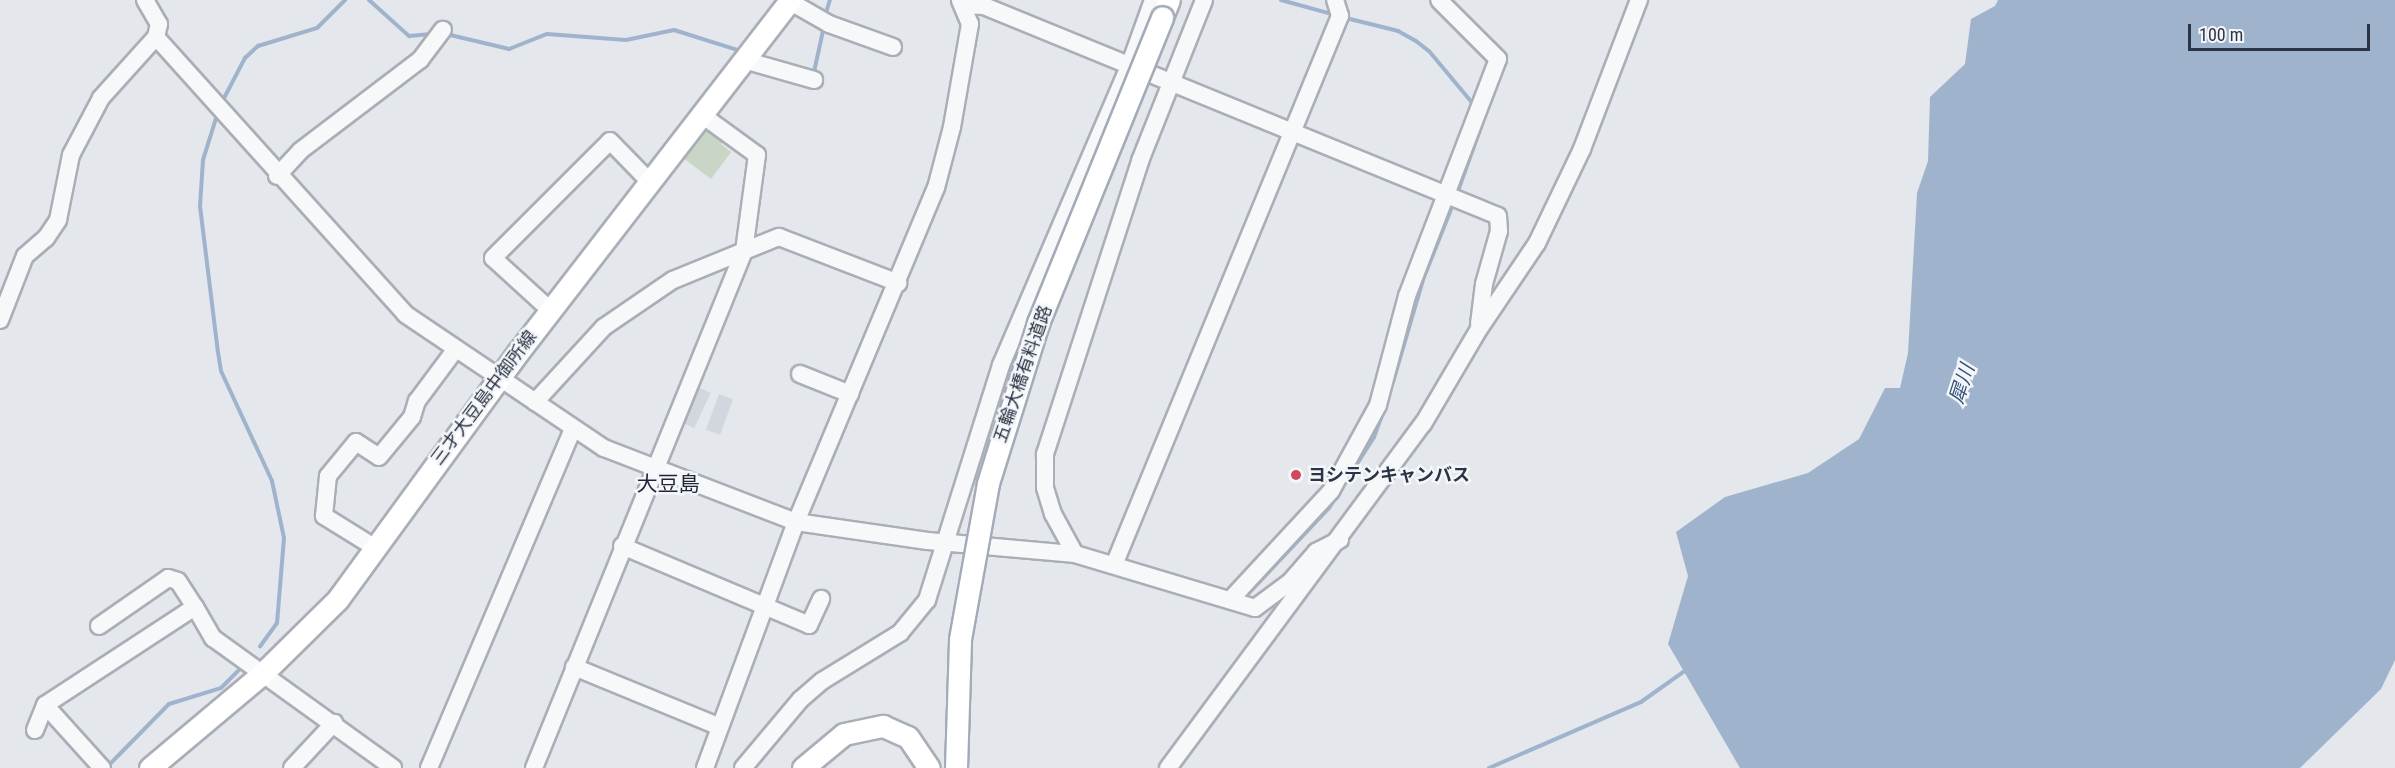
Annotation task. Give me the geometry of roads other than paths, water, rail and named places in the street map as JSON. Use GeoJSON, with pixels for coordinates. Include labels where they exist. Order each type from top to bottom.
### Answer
{"type":"FeatureCollection","features":[{"type":"Feature","properties":{"kind":"main road","name":"三才大豆島中御所線"},"geometry":{"type":"LineString","coordinates":[[150,768],[313,628],[499,377],[790,0]]}},
{"type":"Feature","properties":{"kind":"main road","name":"五輪大橋有料道路"},"geometry":{"type":"LineString","coordinates":[[956,768],[960,639],[988,483],[1038,323],[1162,6]]}},
{"type":"Feature","properties":{"kind":"main road"},"geometry":{"type":"LineString","coordinates":[[803,768],[831,741],[864,728],[882,726],[908,737],[929,768]]}},
{"type":"Feature","properties":{"kind":"street"},"geometry":{"type":"LineString","coordinates":[[0,320],[25,256],[46,238],[58,220],[70,155],[101,98],[156,37],[159,24],[145,0]]}},
{"type":"Feature","properties":{"kind":"street"},"geometry":{"type":"LineString","coordinates":[[790,0],[825,22],[893,47]]}},
{"type":"Feature","properties":{"kind":"street"},"geometry":{"type":"LineString","coordinates":[[1075,554],[1053,514],[1045,487],[1045,454],[1140,161],[1204,0]]}},
{"type":"Feature","properties":{"kind":"street"},"geometry":{"type":"LineString","coordinates":[[1114,565],[1340,16],[1335,0]]}},
{"type":"Feature","properties":{"kind":"street"},"geometry":{"type":"LineString","coordinates":[[1231,599],[1318,507],[1353,452],[1378,405],[1407,296],[1498,59],[1439,0]]}},
{"type":"Feature","properties":{"kind":"street"},"geometry":{"type":"LineString","coordinates":[[1168,768],[1340,540],[1424,424],[1479,328],[1537,243],[1582,149],[1639,0]]}},
{"type":"Feature","properties":{"kind":"street"},"geometry":{"type":"LineString","coordinates":[[705,768],[718,726],[795,522],[898,283],[936,188],[952,127],[970,24],[962,3],[984,6],[1131,64],[1498,216],[1499,231],[1484,284],[1479,328]]}},
{"type":"Feature","properties":{"kind":"street"},"geometry":{"type":"LineString","coordinates":[[743,768],[800,700],[822,681],[914,621],[937,577],[1001,365],[1131,64],[1162,6]]}},
{"type":"Feature","properties":{"kind":"street"},"geometry":{"type":"LineString","coordinates":[[277,176],[300,151],[420,60],[439,34]]}},
{"type":"Feature","properties":{"kind":"street"},"geometry":{"type":"LineString","coordinates":[[156,37],[277,176],[405,314],[455,350],[604,448],[795,522],[947,542],[1075,554],[1255,608],[1290,582],[1316,552],[1340,540]]}},
{"type":"Feature","properties":{"kind":"street"},"geometry":{"type":"LineString","coordinates":[[744,60],[814,80]]}},
{"type":"Feature","properties":{"kind":"street"},"geometry":{"type":"LineString","coordinates":[[534,768],[622,546],[744,251],[758,155],[702,115]]}},
{"type":"Feature","properties":{"kind":"street"},"geometry":{"type":"LineString","coordinates":[[550,310],[493,258],[610,141],[650,182]]}},
{"type":"Feature","properties":{"kind":"street"},"geometry":{"type":"LineString","coordinates":[[535,402],[604,327],[673,280],[779,237],[898,283]]}},
{"type":"Feature","properties":{"kind":"street"},"geometry":{"type":"LineString","coordinates":[[374,548],[324,516],[328,476],[356,442],[379,457],[412,417],[417,401],[455,350]]}},
{"type":"Feature","properties":{"kind":"street"},"geometry":{"type":"LineString","coordinates":[[800,374],[850,394]]}},
{"type":"Feature","properties":{"kind":"street"},"geometry":{"type":"LineString","coordinates":[[429,768],[573,429]]}},
{"type":"Feature","properties":{"kind":"street"},"geometry":{"type":"LineString","coordinates":[[622,546],[809,625],[821,599]]}},
{"type":"Feature","properties":{"kind":"street"},"geometry":{"type":"LineString","coordinates":[[99,626],[168,578],[178,581],[213,638],[261,675],[334,723],[393,768]]}},
{"type":"Feature","properties":{"kind":"street"},"geometry":{"type":"LineString","coordinates":[[35,729],[45,705],[195,607]]}},
{"type":"Feature","properties":{"kind":"street"},"geometry":{"type":"LineString","coordinates":[[574,667],[718,726]]}},
{"type":"Feature","properties":{"kind":"street"},"geometry":{"type":"LineString","coordinates":[[45,705],[102,767]]}},
{"type":"Feature","properties":{"kind":"street"},"geometry":{"type":"LineString","coordinates":[[292,768],[334,723]]}},
{"type":"Feature","properties":{"kind":"water","name":"犀川"},"geometry":{"type":"Polygon","coordinates":[[[1998,0],[2395,0],[2395,660],[2381,689],[2300,768],[1740,768],[1668,644],[1688,576],[1676,532],[1725,497],[1808,473],[1859,439],[1885,388],[1900,388],[1908,353],[1917,193],[1928,161],[1930,97],[1965,64],[1971,19],[1995,6],[1998,0]]]}},
{"type":"Feature","properties":{"kind":"waterway"},"geometry":{"type":"LineString","coordinates":[[222,102],[245,58],[258,46],[317,28],[345,0]]}},
{"type":"Feature","properties":{"kind":"waterway"},"geometry":{"type":"LineString","coordinates":[[369,0],[409,36],[432,34]]}},
{"type":"Feature","properties":{"kind":"waterway"},"geometry":{"type":"LineString","coordinates":[[825,16],[830,0]]}},
{"type":"Feature","properties":{"kind":"waterway"},"geometry":{"type":"LineString","coordinates":[[1281,0],[1332,14]]}},
{"type":"Feature","properties":{"kind":"waterway"},"geometry":{"type":"LineString","coordinates":[[1346,18],[1398,31],[1416,41],[1429,51],[1474,105]]}},
{"type":"Feature","properties":{"kind":"waterway"},"geometry":{"type":"LineString","coordinates":[[814,72],[824,26]]}},
{"type":"Feature","properties":{"kind":"waterway"},"geometry":{"type":"LineString","coordinates":[[446,34],[509,49],[547,34],[626,40],[674,30],[738,50]]}},
{"type":"Feature","properties":{"kind":"waterway"},"geometry":{"type":"LineString","coordinates":[[218,112],[203,160],[200,206],[218,352],[221,371],[272,481],[284,538],[277,623],[260,646]]}},
{"type":"Feature","properties":{"kind":"waterway"},"geometry":{"type":"LineString","coordinates":[[1458,191],[1483,121]]}},
{"type":"Feature","properties":{"kind":"waterway"},"geometry":{"type":"LineString","coordinates":[[1393,382],[1424,277],[1452,207]]}},
{"type":"Feature","properties":{"kind":"waterway"},"geometry":{"type":"LineString","coordinates":[[1247,595],[1329,508],[1374,437],[1383,412]]}},
{"type":"Feature","properties":{"kind":"waterway"},"geometry":{"type":"LineString","coordinates":[[107,767],[169,704],[221,688],[241,668]]}},
{"type":"Feature","properties":{"kind":"waterway"},"geometry":{"type":"LineString","coordinates":[[1489,768],[1641,702],[1686,670]]}},
{"type":"Feature","properties":{"kind":"place","name":"ヨシテンキャンバス"},"geometry":{"type":"Point","coordinates":[1296,475]}},
{"type":"Feature","properties":{"kind":"district","name":"大豆島"},"geometry":{"type":"Point","coordinates":[668,484]}}]}
